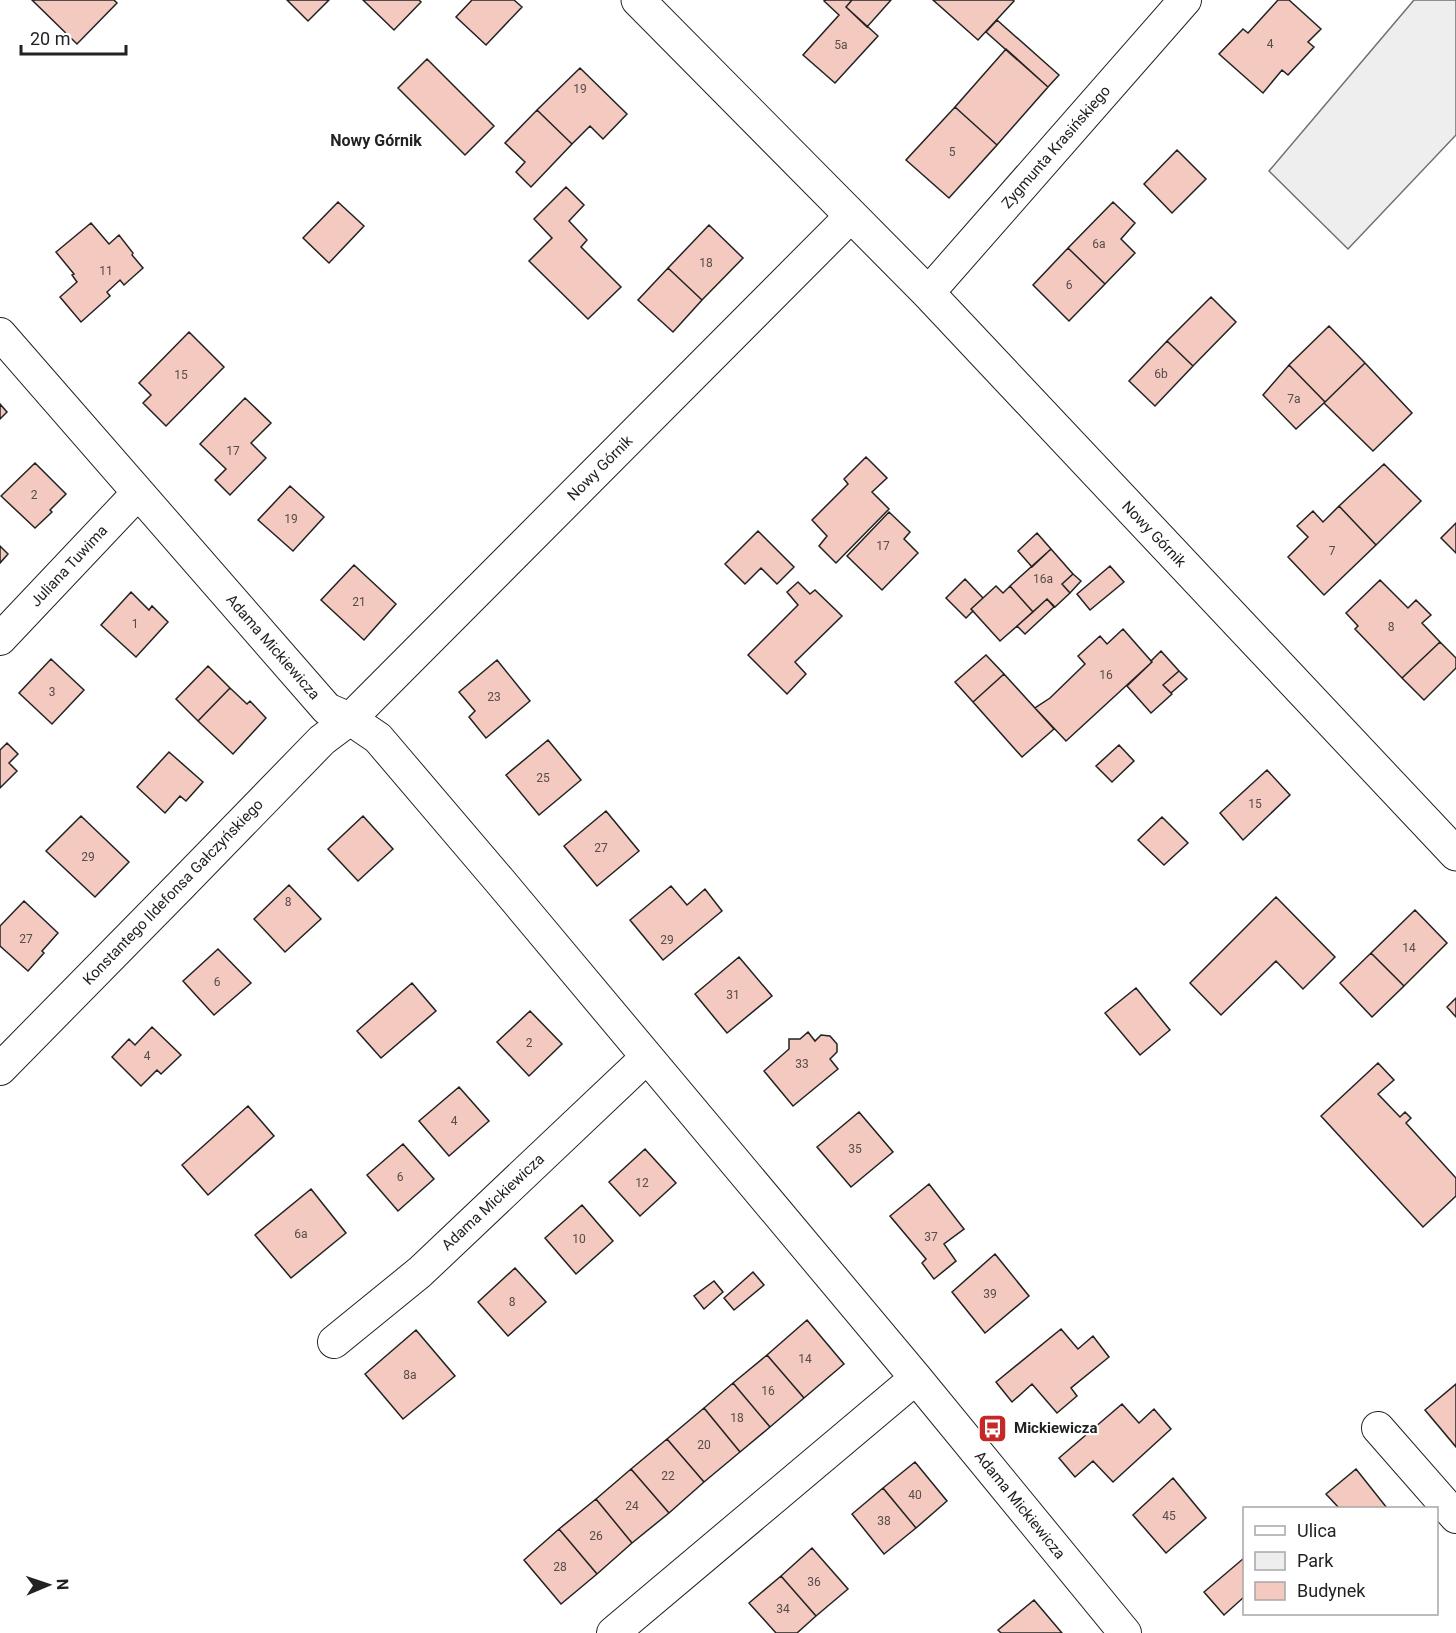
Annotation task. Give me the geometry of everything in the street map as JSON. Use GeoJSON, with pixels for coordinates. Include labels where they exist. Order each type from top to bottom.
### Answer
{"type":"FeatureCollection","features":[{"type":"Feature","properties":{"kind":"street","name":"Nowy Górnik"},"geometry":{"type":"LineString","coordinates":[[638,0],[928,294],[1456,854]]}},
{"type":"Feature","properties":{"kind":"street","name":"Zygmunta Krasińskiego"},"geometry":{"type":"LineString","coordinates":[[928,294],[1185,0]]}},
{"type":"Feature","properties":{"kind":"street","name":"Nowy Górnik"},"geometry":{"type":"LineString","coordinates":[[350,719],[851,216]]}},
{"type":"Feature","properties":{"kind":"street","name":"Adama Mickiewicza"},"geometry":{"type":"LineString","coordinates":[[0,334],[327,709],[350,719],[378,738],[916,1378],[1125,1633]]}},
{"type":"Feature","properties":{"kind":"street","name":"Juliana Tuwima"},"geometry":{"type":"LineString","coordinates":[[0,639],[138,493]]}},
{"type":"Feature","properties":{"kind":"street","name":"Konstantego Ildefonsa Gałczyńskiego"},"geometry":{"type":"LineString","coordinates":[[0,1069],[322,740],[350,719]]}},
{"type":"Feature","properties":{"kind":"street","name":"Adama Mickiewicza"},"geometry":{"type":"LineString","coordinates":[[334,1342],[420,1272],[647,1058]]}},
{"type":"Feature","properties":{"kind":"street"},"geometry":{"type":"LineString","coordinates":[[613,1633],[916,1378]]}},
{"type":"Feature","properties":{"kind":"street"},"geometry":{"type":"LineString","coordinates":[[1378,1428],[1456,1517]]}},
{"type":"Feature","properties":{"kind":"green space"},"geometry":{"type":"Polygon","coordinates":[[[1414,0],[1456,0],[1456,135],[1348,249],[1269,171],[1414,0]]]}},
{"type":"Feature","properties":{"kind":"building"},"geometry":{"type":"Polygon","coordinates":[[[32,0],[114,0],[117,3],[77,44],[32,0]]]}},
{"type":"Feature","properties":{"kind":"building"},"geometry":{"type":"Polygon","coordinates":[[[287,0],[329,0],[308,21],[287,0]]]}},
{"type":"Feature","properties":{"kind":"building"},"geometry":{"type":"Polygon","coordinates":[[[363,0],[419,0],[421,2],[394,30],[363,0]]]}},
{"type":"Feature","properties":{"kind":"building"},"geometry":{"type":"Polygon","coordinates":[[[472,0],[514,0],[522,7],[486,45],[456,17],[472,0]]]}},
{"type":"Feature","properties":{"kind":"building"},"geometry":{"type":"Polygon","coordinates":[[[852,0],[846,7],[878,36],[835,83],[803,55],[839,15],[824,1],[852,0]]]}},
{"type":"Feature","properties":{"kind":"building"},"geometry":{"type":"Polygon","coordinates":[[[852,0],[891,0],[867,27],[846,7],[852,0]]]}},
{"type":"Feature","properties":{"kind":"building"},"geometry":{"type":"Polygon","coordinates":[[[933,0],[1013,0],[1014,1],[978,40],[933,0]]]}},
{"type":"Feature","properties":{"kind":"building"},"geometry":{"type":"Polygon","coordinates":[[[1278,0],[1289,0],[1321,29],[1308,42],[1314,47],[1288,75],[1282,70],[1263,93],[1219,54],[1243,29],[1248,33],[1278,0]]]}},
{"type":"Feature","properties":{"kind":"building"},"geometry":{"type":"Polygon","coordinates":[[[997,20],[1059,75],[1048,87],[986,32],[997,20]]]}},
{"type":"Feature","properties":{"kind":"building"},"geometry":{"type":"Polygon","coordinates":[[[1006,49],[1048,87],[997,145],[955,107],[1006,49]]]}},
{"type":"Feature","properties":{"kind":"building"},"geometry":{"type":"Polygon","coordinates":[[[427,59],[494,126],[465,155],[398,88],[427,59]]]}},
{"type":"Feature","properties":{"kind":"building"},"geometry":{"type":"Polygon","coordinates":[[[580,68],[627,114],[603,139],[590,126],[572,144],[537,110],[580,68]]]}},
{"type":"Feature","properties":{"kind":"building"},"geometry":{"type":"Polygon","coordinates":[[[955,107],[997,145],[949,198],[906,160],[955,107]]]}},
{"type":"Feature","properties":{"kind":"building"},"geometry":{"type":"Polygon","coordinates":[[[537,110],[572,144],[531,187],[516,172],[525,162],[505,143],[537,110]]]}},
{"type":"Feature","properties":{"kind":"building"},"geometry":{"type":"Polygon","coordinates":[[[1177,150],[1206,179],[1172,213],[1144,184],[1177,150]]]}},
{"type":"Feature","properties":{"kind":"building"},"geometry":{"type":"Polygon","coordinates":[[[566,187],[584,205],[569,221],[587,240],[581,247],[621,287],[588,319],[529,261],[552,238],[534,219],[566,187]]]}},
{"type":"Feature","properties":{"kind":"building"},"geometry":{"type":"Polygon","coordinates":[[[338,202],[364,226],[329,263],[303,238],[338,202]]]}},
{"type":"Feature","properties":{"kind":"building"},"geometry":{"type":"Polygon","coordinates":[[[1113,202],[1135,223],[1121,239],[1135,253],[1105,284],[1068,248],[1113,202]]]}},
{"type":"Feature","properties":{"kind":"building"},"geometry":{"type":"Polygon","coordinates":[[[91,223],[109,244],[119,235],[143,268],[124,285],[120,280],[107,292],[110,296],[81,322],[60,297],[77,282],[72,275],[74,274],[56,252],[91,223]]]}},
{"type":"Feature","properties":{"kind":"building"},"geometry":{"type":"Polygon","coordinates":[[[709,225],[743,258],[702,300],[668,268],[709,225]]]}},
{"type":"Feature","properties":{"kind":"building"},"geometry":{"type":"Polygon","coordinates":[[[1068,248],[1105,284],[1069,321],[1033,285],[1068,248]]]}},
{"type":"Feature","properties":{"kind":"building"},"geometry":{"type":"Polygon","coordinates":[[[668,268],[702,300],[673,332],[638,300],[668,268]]]}},
{"type":"Feature","properties":{"kind":"building"},"geometry":{"type":"Polygon","coordinates":[[[1211,297],[1236,322],[1193,366],[1167,341],[1211,297]]]}},
{"type":"Feature","properties":{"kind":"building"},"geometry":{"type":"Polygon","coordinates":[[[1329,326],[1365,363],[1325,402],[1289,365],[1329,326]]]}},
{"type":"Feature","properties":{"kind":"building"},"geometry":{"type":"Polygon","coordinates":[[[189,332],[224,367],[166,426],[143,403],[151,395],[139,383],[189,332]]]}},
{"type":"Feature","properties":{"kind":"building"},"geometry":{"type":"Polygon","coordinates":[[[1167,341],[1193,366],[1155,406],[1129,381],[1167,341]]]}},
{"type":"Feature","properties":{"kind":"building"},"geometry":{"type":"Polygon","coordinates":[[[1365,363],[1412,413],[1373,451],[1324,403],[1365,363]]]}},
{"type":"Feature","properties":{"kind":"building"},"geometry":{"type":"Polygon","coordinates":[[[1289,365],[1325,402],[1296,429],[1263,395],[1289,365]]]}},
{"type":"Feature","properties":{"kind":"building"},"geometry":{"type":"Polygon","coordinates":[[[245,398],[271,423],[251,443],[266,458],[230,495],[215,480],[226,469],[200,444],[245,398]]]}},
{"type":"Feature","properties":{"kind":"building"},"geometry":{"type":"Polygon","coordinates":[[[0,404],[7,412],[0,419],[0,404]]]}},
{"type":"Feature","properties":{"kind":"building"},"geometry":{"type":"Polygon","coordinates":[[[866,457],[887,478],[872,492],[889,509],[836,563],[819,546],[827,536],[812,520],[848,484],[844,479],[866,457]]]}},
{"type":"Feature","properties":{"kind":"building"},"geometry":{"type":"Polygon","coordinates":[[[35,463],[66,494],[35,528],[1,496],[35,463]]]}},
{"type":"Feature","properties":{"kind":"building"},"geometry":{"type":"Polygon","coordinates":[[[1384,464],[1421,501],[1376,545],[1339,506],[1384,464]]]}},
{"type":"Feature","properties":{"kind":"building"},"geometry":{"type":"Polygon","coordinates":[[[290,486],[324,517],[293,551],[258,520],[290,486]]]}},
{"type":"Feature","properties":{"kind":"building"},"geometry":{"type":"Polygon","coordinates":[[[1339,506],[1376,545],[1324,595],[1288,557],[1308,537],[1297,526],[1313,511],[1323,522],[1339,506]]]}},
{"type":"Feature","properties":{"kind":"building"},"geometry":{"type":"Polygon","coordinates":[[[889,512],[910,532],[904,539],[918,553],[882,590],[847,556],[889,512]]]}},
{"type":"Feature","properties":{"kind":"building"},"geometry":{"type":"Polygon","coordinates":[[[1456,523],[1456,553],[1441,538],[1456,523]]]}},
{"type":"Feature","properties":{"kind":"building"},"geometry":{"type":"Polygon","coordinates":[[[758,531],[794,567],[777,584],[761,568],[745,584],[725,564],[758,531]]]}},
{"type":"Feature","properties":{"kind":"building"},"geometry":{"type":"Polygon","coordinates":[[[1037,533],[1051,549],[1032,567],[1018,551],[1037,533]]]}},
{"type":"Feature","properties":{"kind":"building"},"geometry":{"type":"Polygon","coordinates":[[[0,546],[8,554],[0,563],[0,546]]]}},
{"type":"Feature","properties":{"kind":"building"},"geometry":{"type":"Polygon","coordinates":[[[1051,549],[1073,574],[1062,584],[1070,593],[1055,607],[1047,599],[1033,612],[1010,586],[1051,549]]]}},
{"type":"Feature","properties":{"kind":"building"},"geometry":{"type":"Polygon","coordinates":[[[354,565],[396,604],[364,640],[321,600],[354,565]]]}},
{"type":"Feature","properties":{"kind":"building"},"geometry":{"type":"Polygon","coordinates":[[[1110,566],[1124,582],[1090,610],[1077,594],[1110,566]]]}},
{"type":"Feature","properties":{"kind":"building"},"geometry":{"type":"Polygon","coordinates":[[[1073,574],[1081,581],[1070,593],[1062,584],[1073,574]]]}},
{"type":"Feature","properties":{"kind":"building"},"geometry":{"type":"Polygon","coordinates":[[[965,579],[983,598],[971,609],[973,611],[966,618],[946,598],[965,579]]]}},
{"type":"Feature","properties":{"kind":"building"},"geometry":{"type":"Polygon","coordinates":[[[1380,580],[1408,608],[1416,600],[1431,615],[1422,623],[1440,642],[1402,678],[1355,629],[1358,626],[1346,613],[1380,580]]]}},
{"type":"Feature","properties":{"kind":"building"},"geometry":{"type":"Polygon","coordinates":[[[798,582],[810,594],[815,590],[842,616],[795,662],[806,674],[787,694],[748,655],[798,605],[787,592],[798,582]]]}},
{"type":"Feature","properties":{"kind":"building"},"geometry":{"type":"Polygon","coordinates":[[[996,586],[1003,593],[1010,586],[1033,612],[1000,641],[971,609],[996,586]]]}},
{"type":"Feature","properties":{"kind":"building"},"geometry":{"type":"Polygon","coordinates":[[[131,592],[149,610],[152,606],[168,622],[136,657],[101,625],[131,592]]]}},
{"type":"Feature","properties":{"kind":"building"},"geometry":{"type":"Polygon","coordinates":[[[1047,599],[1054,607],[1025,634],[1017,626],[1047,599]]]}},
{"type":"Feature","properties":{"kind":"building"},"geometry":{"type":"Polygon","coordinates":[[[1123,629],[1152,662],[1066,741],[1035,708],[1050,698],[1085,664],[1078,656],[1100,636],[1107,644],[1123,629]]]}},
{"type":"Feature","properties":{"kind":"building"},"geometry":{"type":"Polygon","coordinates":[[[1440,642],[1456,658],[1456,668],[1424,700],[1402,678],[1440,642]]]}},
{"type":"Feature","properties":{"kind":"building"},"geometry":{"type":"Polygon","coordinates":[[[1161,651],[1179,671],[1163,685],[1172,694],[1151,713],[1127,686],[1161,651]]]}},
{"type":"Feature","properties":{"kind":"building"},"geometry":{"type":"Polygon","coordinates":[[[986,655],[1004,674],[973,702],[955,682],[986,655]]]}},
{"type":"Feature","properties":{"kind":"building"},"geometry":{"type":"Polygon","coordinates":[[[51,659],[84,690],[52,724],[19,693],[51,659]]]}},
{"type":"Feature","properties":{"kind":"building"},"geometry":{"type":"Polygon","coordinates":[[[497,660],[530,701],[486,738],[469,717],[475,711],[459,692],[497,660]]]}},
{"type":"Feature","properties":{"kind":"building"},"geometry":{"type":"Polygon","coordinates":[[[208,666],[230,688],[198,721],[176,699],[208,666]]]}},
{"type":"Feature","properties":{"kind":"building"},"geometry":{"type":"Polygon","coordinates":[[[1179,671],[1187,679],[1171,693],[1163,685],[1179,671]]]}},
{"type":"Feature","properties":{"kind":"building"},"geometry":{"type":"Polygon","coordinates":[[[1004,674],[1054,729],[1022,757],[973,702],[1004,674]]]}},
{"type":"Feature","properties":{"kind":"building"},"geometry":{"type":"Polygon","coordinates":[[[230,688],[247,704],[250,701],[266,718],[233,754],[198,721],[230,688]]]}},
{"type":"Feature","properties":{"kind":"building"},"geometry":{"type":"Polygon","coordinates":[[[548,740],[581,780],[539,815],[506,775],[548,740]]]}},
{"type":"Feature","properties":{"kind":"building"},"geometry":{"type":"Polygon","coordinates":[[[7,743],[18,754],[9,763],[17,771],[0,788],[0,750],[7,743]]]}},
{"type":"Feature","properties":{"kind":"building"},"geometry":{"type":"Polygon","coordinates":[[[1119,745],[1134,761],[1112,782],[1096,766],[1119,745]]]}},
{"type":"Feature","properties":{"kind":"building"},"geometry":{"type":"Polygon","coordinates":[[[169,752],[203,782],[186,801],[180,796],[165,813],[137,787],[169,752]]]}},
{"type":"Feature","properties":{"kind":"building"},"geometry":{"type":"Polygon","coordinates":[[[1267,770],[1290,795],[1243,840],[1220,813],[1267,770]]]}},
{"type":"Feature","properties":{"kind":"building"},"geometry":{"type":"Polygon","coordinates":[[[606,811],[639,851],[597,886],[564,846],[606,811]]]}},
{"type":"Feature","properties":{"kind":"building"},"geometry":{"type":"Polygon","coordinates":[[[81,816],[129,862],[95,897],[46,851],[81,816]]]}},
{"type":"Feature","properties":{"kind":"building"},"geometry":{"type":"Polygon","coordinates":[[[363,816],[393,849],[358,881],[328,849],[363,816]]]}},
{"type":"Feature","properties":{"kind":"building"},"geometry":{"type":"Polygon","coordinates":[[[1162,817],[1188,843],[1164,865],[1138,840],[1162,817]]]}},
{"type":"Feature","properties":{"kind":"building"},"geometry":{"type":"Polygon","coordinates":[[[289,885],[321,919],[285,952],[254,919],[289,885]]]}},
{"type":"Feature","properties":{"kind":"building"},"geometry":{"type":"Polygon","coordinates":[[[671,886],[687,905],[705,889],[722,911],[663,960],[630,920],[671,886]]]}},
{"type":"Feature","properties":{"kind":"building"},"geometry":{"type":"Polygon","coordinates":[[[1276,897],[1335,957],[1303,989],[1276,961],[1221,1015],[1190,983],[1276,897]]]}},
{"type":"Feature","properties":{"kind":"building"},"geometry":{"type":"Polygon","coordinates":[[[24,901],[58,933],[28,971],[0,946],[0,926],[24,901]]]}},
{"type":"Feature","properties":{"kind":"building"},"geometry":{"type":"Polygon","coordinates":[[[1415,910],[1447,943],[1404,986],[1371,953],[1415,910]]]}},
{"type":"Feature","properties":{"kind":"building"},"geometry":{"type":"Polygon","coordinates":[[[218,949],[251,983],[214,1015],[183,981],[218,949]]]}},
{"type":"Feature","properties":{"kind":"building"},"geometry":{"type":"Polygon","coordinates":[[[1371,953],[1404,986],[1372,1017],[1340,983],[1371,953]]]}},
{"type":"Feature","properties":{"kind":"building"},"geometry":{"type":"Polygon","coordinates":[[[739,957],[772,996],[727,1033],[695,994],[739,957]]]}},
{"type":"Feature","properties":{"kind":"building"},"geometry":{"type":"Polygon","coordinates":[[[412,983],[436,1011],[381,1058],[357,1031],[412,983]]]}},
{"type":"Feature","properties":{"kind":"building"},"geometry":{"type":"Polygon","coordinates":[[[1136,988],[1170,1030],[1140,1055],[1105,1013],[1136,988]]]}},
{"type":"Feature","properties":{"kind":"building"},"geometry":{"type":"Polygon","coordinates":[[[1456,998],[1456,1017],[1447,1007],[1456,998]]]}},
{"type":"Feature","properties":{"kind":"building"},"geometry":{"type":"Polygon","coordinates":[[[530,1011],[562,1044],[529,1076],[497,1042],[530,1011]]]}},
{"type":"Feature","properties":{"kind":"building"},"geometry":{"type":"Polygon","coordinates":[[[152,1027],[181,1055],[161,1074],[157,1070],[141,1086],[112,1057],[129,1039],[135,1045],[152,1027]]]}},
{"type":"Feature","properties":{"kind":"building"},"geometry":{"type":"Polygon","coordinates":[[[808,1032],[815,1041],[821,1035],[830,1036],[837,1044],[837,1052],[830,1059],[838,1069],[793,1106],[764,1071],[789,1049],[789,1039],[800,1039],[808,1032]]]}},
{"type":"Feature","properties":{"kind":"building"},"geometry":{"type":"Polygon","coordinates":[[[1378,1063],[1394,1080],[1378,1094],[1400,1117],[1405,1112],[1411,1118],[1406,1123],[1456,1178],[1456,1196],[1423,1227],[1321,1116],[1378,1063]]]}},
{"type":"Feature","properties":{"kind":"building"},"geometry":{"type":"Polygon","coordinates":[[[459,1087],[489,1121],[449,1156],[419,1121],[459,1087]]]}},
{"type":"Feature","properties":{"kind":"building"},"geometry":{"type":"Polygon","coordinates":[[[248,1106],[274,1136],[208,1195],[182,1165],[248,1106]]]}},
{"type":"Feature","properties":{"kind":"building"},"geometry":{"type":"Polygon","coordinates":[[[859,1112],[893,1152],[851,1187],[817,1147],[859,1112]]]}},
{"type":"Feature","properties":{"kind":"building"},"geometry":{"type":"Polygon","coordinates":[[[403,1144],[434,1179],[398,1211],[367,1175],[403,1144]]]}},
{"type":"Feature","properties":{"kind":"building"},"geometry":{"type":"Polygon","coordinates":[[[645,1149],[676,1183],[640,1216],[609,1182],[645,1149]]]}},
{"type":"Feature","properties":{"kind":"building"},"geometry":{"type":"Polygon","coordinates":[[[929,1184],[964,1229],[944,1244],[956,1261],[934,1279],[922,1263],[926,1259],[890,1216],[929,1184]]]}},
{"type":"Feature","properties":{"kind":"building"},"geometry":{"type":"Polygon","coordinates":[[[311,1189],[346,1233],[291,1278],[255,1235],[311,1189]]]}},
{"type":"Feature","properties":{"kind":"building"},"geometry":{"type":"Polygon","coordinates":[[[582,1205],[613,1241],[576,1274],[545,1238],[582,1205]]]}},
{"type":"Feature","properties":{"kind":"building"},"geometry":{"type":"Polygon","coordinates":[[[995,1254],[1029,1296],[985,1333],[952,1292],[995,1254]]]}},
{"type":"Feature","properties":{"kind":"building"},"geometry":{"type":"Polygon","coordinates":[[[515,1268],[546,1302],[508,1336],[478,1302],[515,1268]]]}},
{"type":"Feature","properties":{"kind":"building"},"geometry":{"type":"Polygon","coordinates":[[[753,1272],[764,1285],[734,1310],[724,1298],[753,1272]]]}},
{"type":"Feature","properties":{"kind":"building"},"geometry":{"type":"Polygon","coordinates":[[[714,1281],[723,1292],[704,1309],[694,1296],[714,1281]]]}},
{"type":"Feature","properties":{"kind":"building"},"geometry":{"type":"Polygon","coordinates":[[[807,1320],[844,1364],[804,1398],[767,1355],[807,1320]]]}},
{"type":"Feature","properties":{"kind":"building"},"geometry":{"type":"Polygon","coordinates":[[[1061,1329],[1078,1349],[1093,1336],[1109,1357],[1071,1388],[1077,1396],[1057,1413],[1032,1384],[1012,1402],[996,1382],[1061,1329]]]}},
{"type":"Feature","properties":{"kind":"building"},"geometry":{"type":"Polygon","coordinates":[[[416,1330],[455,1376],[403,1419],[365,1374],[416,1330]]]}},
{"type":"Feature","properties":{"kind":"building"},"geometry":{"type":"Polygon","coordinates":[[[767,1355],[804,1398],[770,1427],[733,1383],[767,1355]]]}},
{"type":"Feature","properties":{"kind":"building"},"geometry":{"type":"Polygon","coordinates":[[[733,1383],[770,1427],[740,1452],[704,1408],[733,1383]]]}},
{"type":"Feature","properties":{"kind":"building"},"geometry":{"type":"Polygon","coordinates":[[[1456,1384],[1456,1447],[1425,1410],[1456,1384]]]}},
{"type":"Feature","properties":{"kind":"building"},"geometry":{"type":"Polygon","coordinates":[[[1122,1404],[1139,1423],[1154,1409],[1171,1429],[1113,1482],[1093,1461],[1075,1477],[1059,1458],[1122,1404]]]}},
{"type":"Feature","properties":{"kind":"building"},"geometry":{"type":"Polygon","coordinates":[[[704,1408],[740,1452],[704,1482],[667,1439],[704,1408]]]}},
{"type":"Feature","properties":{"kind":"building"},"geometry":{"type":"Polygon","coordinates":[[[667,1439],[704,1482],[669,1513],[631,1469],[667,1439]]]}},
{"type":"Feature","properties":{"kind":"building"},"geometry":{"type":"Polygon","coordinates":[[[915,1462],[947,1501],[916,1528],[883,1488],[915,1462]]]}},
{"type":"Feature","properties":{"kind":"building"},"geometry":{"type":"Polygon","coordinates":[[[631,1469],[669,1513],[632,1543],[596,1499],[631,1469]]]}},
{"type":"Feature","properties":{"kind":"building"},"geometry":{"type":"Polygon","coordinates":[[[1356,1469],[1386,1507],[1338,1507],[1326,1494],[1356,1469]]]}},
{"type":"Feature","properties":{"kind":"building"},"geometry":{"type":"Polygon","coordinates":[[[1173,1478],[1206,1518],[1166,1553],[1133,1515],[1173,1478]]]}},
{"type":"Feature","properties":{"kind":"building"},"geometry":{"type":"Polygon","coordinates":[[[883,1488],[916,1528],[884,1554],[852,1514],[883,1488]]]}},
{"type":"Feature","properties":{"kind":"building"},"geometry":{"type":"Polygon","coordinates":[[[596,1499],[632,1543],[597,1574],[559,1529],[596,1499]]]}},
{"type":"Feature","properties":{"kind":"building"},"geometry":{"type":"Polygon","coordinates":[[[559,1529],[597,1574],[561,1604],[524,1560],[559,1529]]]}},
{"type":"Feature","properties":{"kind":"building"},"geometry":{"type":"Polygon","coordinates":[[[812,1548],[848,1589],[816,1616],[781,1576],[812,1548]]]}},
{"type":"Feature","properties":{"kind":"building"},"geometry":{"type":"Polygon","coordinates":[[[1243,1559],[1243,1598],[1224,1615],[1204,1592],[1243,1559]]]}},
{"type":"Feature","properties":{"kind":"building"},"geometry":{"type":"Polygon","coordinates":[[[781,1576],[816,1616],[797,1633],[776,1633],[749,1603],[781,1576]]]}},
{"type":"Feature","properties":{"kind":"building"},"geometry":{"type":"Polygon","coordinates":[[[1034,1600],[1062,1633],[1001,1633],[998,1630],[1034,1600]]]}},
{"type":"Feature","properties":{"kind":"place","name":"Mickiewicza"},"geometry":{"type":"Point","coordinates":[993,1428]}},
{"type":"Feature","properties":{"kind":"district","name":"Nowy Górnik"},"geometry":{"type":"Point","coordinates":[376,140]}}]}
